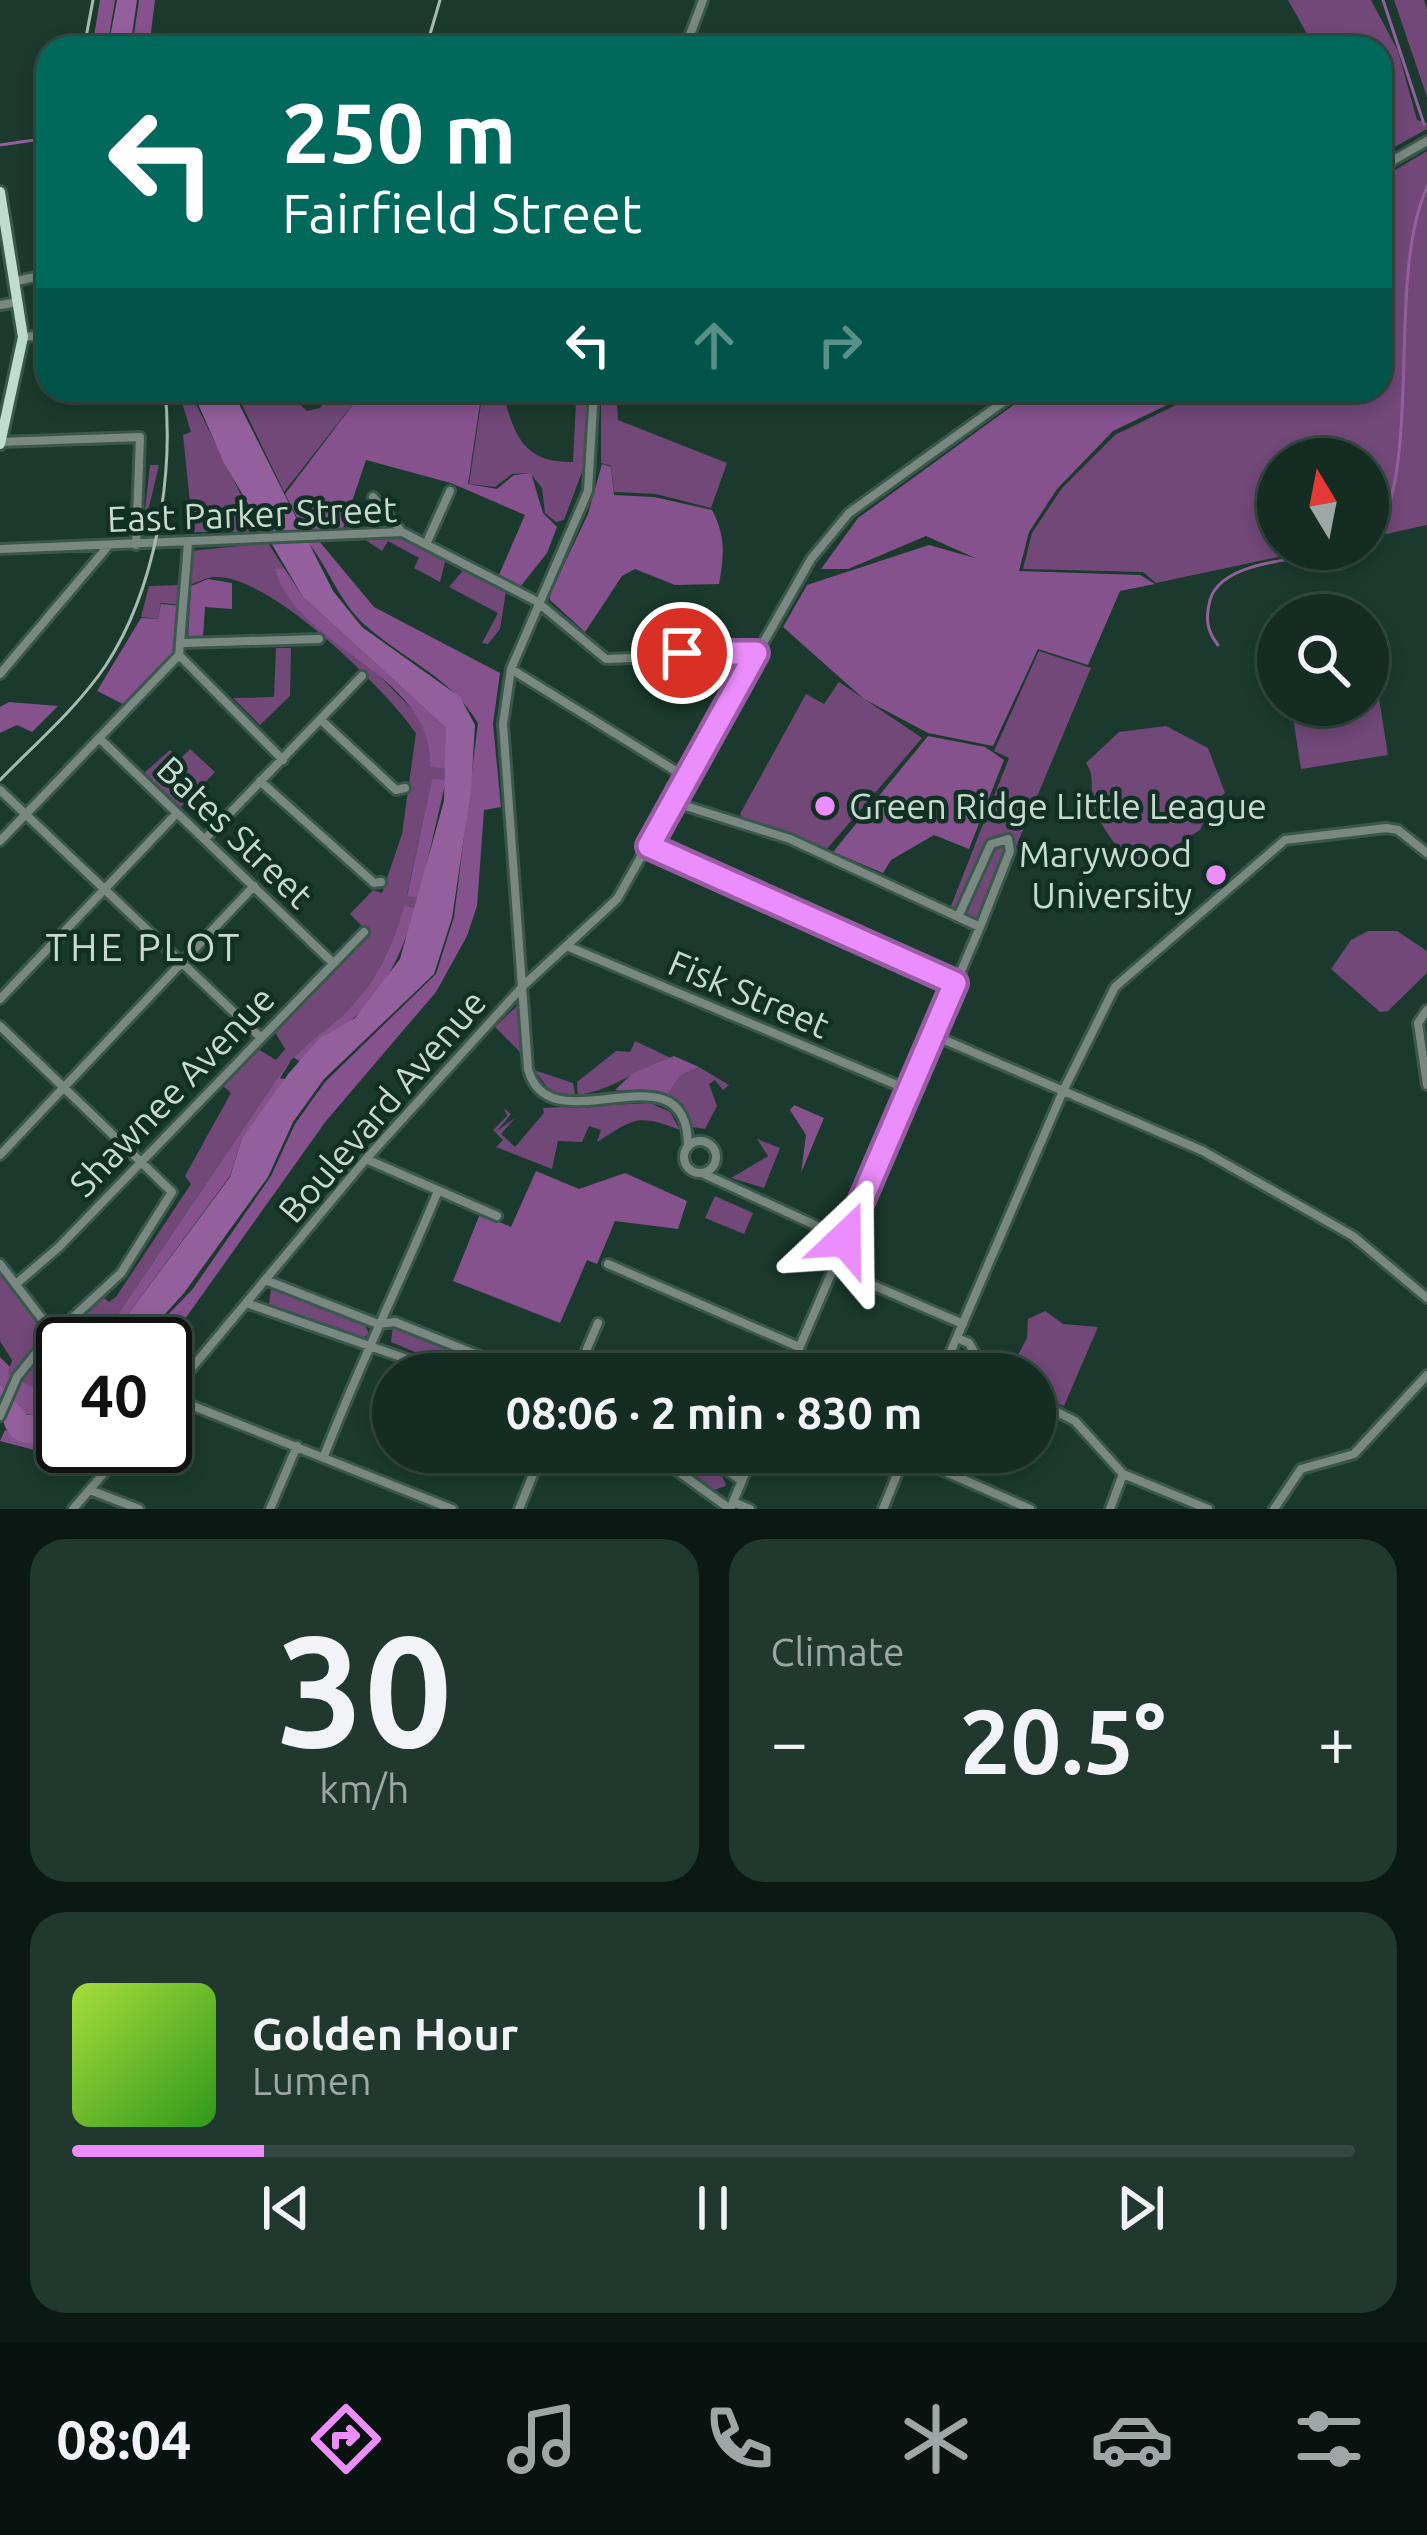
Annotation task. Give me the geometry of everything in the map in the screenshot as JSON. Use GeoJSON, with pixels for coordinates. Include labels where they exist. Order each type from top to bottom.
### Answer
{"type":"FeatureCollection","features":[{"type":"Feature","properties":{"kind":"main road"},"geometry":{"type":"LineString","coordinates":[[0,191],[23,337],[0,443]]}},
{"type":"Feature","properties":{"kind":"street"},"geometry":{"type":"LineString","coordinates":[[690,36],[703,0]]}},
{"type":"Feature","properties":{"kind":"street"},"geometry":{"type":"LineString","coordinates":[[1392,161],[1427,141]]}},
{"type":"Feature","properties":{"kind":"street"},"geometry":{"type":"LineString","coordinates":[[16,281],[36,277]]}},
{"type":"Feature","properties":{"kind":"street"},"geometry":{"type":"LineString","coordinates":[[0,304],[20,302]]}},
{"type":"Feature","properties":{"kind":"street"},"geometry":{"type":"LineString","coordinates":[[23,337],[36,336]]}},
{"type":"Feature","properties":{"kind":"street","name":"Boulevard Avenue"},"geometry":{"type":"LineString","coordinates":[[192,1368],[366,1159],[523,986],[503,724],[511,669],[536,601],[588,490],[593,402]]}},
{"type":"Feature","properties":{"kind":"street"},"geometry":{"type":"LineString","coordinates":[[845,1239],[685,1163],[688,1147],[683,1114],[661,1099],[563,1102],[535,1085],[528,1069],[523,986],[617,899],[811,559],[850,512],[1003,402]]}},
{"type":"Feature","properties":{"kind":"street"},"geometry":{"type":"LineString","coordinates":[[0,443],[140,437],[136,544]]}},
{"type":"Feature","properties":{"kind":"street"},"geometry":{"type":"LineString","coordinates":[[427,542],[450,491]]}},
{"type":"Feature","properties":{"kind":"street"},"geometry":{"type":"LineString","coordinates":[[373,497],[402,532]]}},
{"type":"Feature","properties":{"kind":"street","name":"East Parker Street"},"geometry":{"type":"LineString","coordinates":[[0,549],[402,532],[536,601],[606,659],[756,653]]}},
{"type":"Feature","properties":{"kind":"street"},"geometry":{"type":"LineString","coordinates":[[0,841],[179,656],[188,543]]}},
{"type":"Feature","properties":{"kind":"street"},"geometry":{"type":"LineString","coordinates":[[0,674],[109,545]]}},
{"type":"Feature","properties":{"kind":"street"},"geometry":{"type":"LineString","coordinates":[[183,643],[319,639]]}},
{"type":"Feature","properties":{"kind":"street"},"geometry":{"type":"LineString","coordinates":[[179,656],[283,760]]}},
{"type":"Feature","properties":{"kind":"street"},"geometry":{"type":"LineString","coordinates":[[511,669],[687,778]]}},
{"type":"Feature","properties":{"kind":"street"},"geometry":{"type":"LineString","coordinates":[[205,838],[362,676]]}},
{"type":"Feature","properties":{"kind":"street"},"geometry":{"type":"LineString","coordinates":[[321,721],[396,790],[405,788]]}},
{"type":"Feature","properties":{"kind":"street","name":"Bates Street"},"geometry":{"type":"LineString","coordinates":[[100,739],[333,963]]}},
{"type":"Feature","properties":{"kind":"street"},"geometry":{"type":"LineString","coordinates":[[260,781],[374,883],[381,882]]}},
{"type":"Feature","properties":{"kind":"street"},"geometry":{"type":"LineString","coordinates":[[0,790],[260,1037]]}},
{"type":"Feature","properties":{"kind":"street"},"geometry":{"type":"LineString","coordinates":[[674,802],[790,838],[980,927]]}},
{"type":"Feature","properties":{"kind":"street"},"geometry":{"type":"LineString","coordinates":[[0,999],[177,813]]}},
{"type":"Feature","properties":{"kind":"street"},"geometry":{"type":"LineString","coordinates":[[950,1353],[1063,1091],[1115,987],[1285,840],[1386,828],[1398,830],[1427,854]]}},
{"type":"Feature","properties":{"kind":"street"},"geometry":{"type":"LineString","coordinates":[[797,1353],[980,927],[1010,851],[1008,839],[991,844],[958,916]]}},
{"type":"Feature","properties":{"kind":"street"},"geometry":{"type":"LineString","coordinates":[[649,846],[955,983]]}},
{"type":"Feature","properties":{"kind":"street"},"geometry":{"type":"LineString","coordinates":[[0,1154],[254,886]]}},
{"type":"Feature","properties":{"kind":"street","name":"Shawnee Avenue"},"geometry":{"type":"LineString","coordinates":[[16,1283],[364,932]]}},
{"type":"Feature","properties":{"kind":"street","name":"Fisk Street"},"geometry":{"type":"LineString","coordinates":[[569,947],[909,1090]]}},
{"type":"Feature","properties":{"kind":"street"},"geometry":{"type":"LineString","coordinates":[[1427,1010],[1418,1024],[1427,1085]]}},
{"type":"Feature","properties":{"kind":"street"},"geometry":{"type":"LineString","coordinates":[[0,1026],[172,1192],[121,1273],[70,1317]]}},
{"type":"Feature","properties":{"kind":"street"},"geometry":{"type":"LineString","coordinates":[[933,1035],[1203,1151],[1360,1242],[1427,1298]]}},
{"type":"Feature","properties":{"kind":"street"},"geometry":{"type":"LineString","coordinates":[[688,1147],[701,1142],[714,1150],[714,1165],[702,1173]]}},
{"type":"Feature","properties":{"kind":"street"},"geometry":{"type":"LineString","coordinates":[[366,1159],[497,1216]]}},
{"type":"Feature","properties":{"kind":"street"},"geometry":{"type":"LineString","coordinates":[[324,1456],[365,1349],[388,1314],[438,1191]]}},
{"type":"Feature","properties":{"kind":"street"},"geometry":{"type":"LineString","coordinates":[[0,1264],[41,1317]]}},
{"type":"Feature","properties":{"kind":"street"},"geometry":{"type":"LineString","coordinates":[[608,1264],[799,1347]]}},
{"type":"Feature","properties":{"kind":"street"},"geometry":{"type":"LineString","coordinates":[[832,1268],[963,1324]]}},
{"type":"Feature","properties":{"kind":"street"},"geometry":{"type":"LineString","coordinates":[[268,1281],[378,1324],[395,1322],[472,1353]]}},
{"type":"Feature","properties":{"kind":"street"},"geometry":{"type":"LineString","coordinates":[[246,1304],[365,1349],[379,1346],[397,1353]]}},
{"type":"Feature","properties":{"kind":"street"},"geometry":{"type":"LineString","coordinates":[[585,1353],[598,1324]]}},
{"type":"Feature","properties":{"kind":"street"},"geometry":{"type":"LineString","coordinates":[[957,1338],[977,1353]]}},
{"type":"Feature","properties":{"kind":"street"},"geometry":{"type":"LineString","coordinates":[[0,1416],[17,1377],[36,1353]]}},
{"type":"Feature","properties":{"kind":"street"},"geometry":{"type":"LineString","coordinates":[[1274,1509],[1301,1469],[1354,1454],[1427,1375]]}},
{"type":"Feature","properties":{"kind":"street"},"geometry":{"type":"LineString","coordinates":[[192,1407],[452,1509]]}},
{"type":"Feature","properties":{"kind":"street"},"geometry":{"type":"LineString","coordinates":[[1056,1412],[1075,1421],[1123,1474],[1208,1509]]}},
{"type":"Feature","properties":{"kind":"street"},"geometry":{"type":"LineString","coordinates":[[270,1509],[296,1446]]}},
{"type":"Feature","properties":{"kind":"street"},"geometry":{"type":"LineString","coordinates":[[73,1509],[104,1473]]}},
{"type":"Feature","properties":{"kind":"street"},"geometry":{"type":"LineString","coordinates":[[519,1509],[534,1473]]}},
{"type":"Feature","properties":{"kind":"street"},"geometry":{"type":"LineString","coordinates":[[683,1473],[731,1505],[750,1509]]}},
{"type":"Feature","properties":{"kind":"street"},"geometry":{"type":"LineString","coordinates":[[731,1473],[742,1481]]}},
{"type":"Feature","properties":{"kind":"street"},"geometry":{"type":"LineString","coordinates":[[731,1505],[745,1473]]}},
{"type":"Feature","properties":{"kind":"street"},"geometry":{"type":"LineString","coordinates":[[883,1509],[898,1473]]}},
{"type":"Feature","properties":{"kind":"street"},"geometry":{"type":"LineString","coordinates":[[950,1473],[1030,1509]]}},
{"type":"Feature","properties":{"kind":"street"},"geometry":{"type":"LineString","coordinates":[[1109,1509],[1123,1474]]}},
{"type":"Feature","properties":{"kind":"street"},"geometry":{"type":"LineString","coordinates":[[90,1490],[140,1509]]}},
{"type":"Feature","properties":{"kind":"shaded area"},"geometry":{"type":"Polygon","coordinates":[[[100,0],[115,0],[109,36],[94,36],[100,0]]]}},
{"type":"Feature","properties":{"kind":"shaded area"},"geometry":{"type":"Polygon","coordinates":[[[117,0],[137,0],[132,36],[110,36],[117,0]]]}},
{"type":"Feature","properties":{"kind":"shaded area"},"geometry":{"type":"Polygon","coordinates":[[[139,0],[155,0],[150,36],[134,36],[139,0]]]}},
{"type":"Feature","properties":{"kind":"shaded area"},"geometry":{"type":"Polygon","coordinates":[[[1288,0],[1371,0],[1390,36],[1308,36],[1288,0]]]}},
{"type":"Feature","properties":{"kind":"shaded area"},"geometry":{"type":"Polygon","coordinates":[[[1394,0],[1424,0],[1427,97],[1394,0]]]}},
{"type":"Feature","properties":{"kind":"shaded area"},"geometry":{"type":"Polygon","coordinates":[[[1392,40],[1417,120],[1427,123],[1427,129],[1392,148],[1392,40]]]}},
{"type":"Feature","properties":{"kind":"shaded area"},"geometry":{"type":"Polygon","coordinates":[[[1427,151],[1427,525],[1389,533],[1389,438],[1257,438],[1257,562],[1156,583],[1143,572],[1023,569],[1032,533],[1062,488],[1115,435],[1182,402],[1392,402],[1392,172],[1427,151]]]}},
{"type":"Feature","properties":{"kind":"shaded area"},"geometry":{"type":"Polygon","coordinates":[[[182,402],[195,402],[255,523],[249,532],[193,532],[183,435],[191,432],[182,402]]]}},
{"type":"Feature","properties":{"kind":"shaded area"},"geometry":{"type":"Polygon","coordinates":[[[197,402],[238,402],[333,591],[362,627],[460,697],[475,725],[471,790],[452,918],[434,974],[324,1079],[293,1122],[268,1177],[184,1293],[162,1317],[126,1317],[230,1177],[242,1138],[289,1073],[320,1038],[355,1018],[400,959],[444,801],[446,728],[303,597],[224,463],[197,402]]]}},
{"type":"Feature","properties":{"kind":"shaded area"},"geometry":{"type":"Polygon","coordinates":[[[241,402],[298,402],[307,411],[326,402],[355,402],[284,492],[241,402]]]}},
{"type":"Feature","properties":{"kind":"shaded area"},"geometry":{"type":"Polygon","coordinates":[[[355,402],[480,402],[468,484],[497,489],[514,475],[531,473],[543,513],[557,527],[547,553],[520,587],[498,577],[525,515],[451,483],[366,460],[343,528],[304,531],[285,494],[355,402]]]}},
{"type":"Feature","properties":{"kind":"shaded area"},"geometry":{"type":"Polygon","coordinates":[[[481,402],[506,402],[516,432],[531,451],[573,462],[576,402],[587,403],[588,456],[564,520],[556,522],[545,513],[542,488],[530,473],[512,474],[495,487],[469,484],[481,402]]]}},
{"type":"Feature","properties":{"kind":"shaded area"},"geometry":{"type":"Polygon","coordinates":[[[601,402],[617,402],[618,420],[727,463],[711,508],[656,494],[614,492],[611,466],[601,463],[601,402]]]}},
{"type":"Feature","properties":{"kind":"shaded area"},"geometry":{"type":"Polygon","coordinates":[[[1018,402],[1173,402],[1113,431],[1057,489],[1029,532],[1019,571],[1140,575],[1155,584],[1120,591],[1088,665],[1038,649],[993,746],[928,733],[864,699],[783,627],[807,585],[929,545],[975,558],[926,536],[848,569],[821,569],[858,518],[1018,402]]]}},
{"type":"Feature","properties":{"kind":"shaded area"},"geometry":{"type":"Polygon","coordinates":[[[602,464],[611,467],[614,495],[654,497],[712,510],[722,537],[722,564],[719,584],[675,585],[635,569],[622,576],[585,632],[550,600],[550,594],[588,514],[602,464]]]}},
{"type":"Feature","properties":{"kind":"shaded area"},"geometry":{"type":"Polygon","coordinates":[[[150,465],[159,465],[142,536],[150,465]]]}},
{"type":"Feature","properties":{"kind":"shaded area"},"geometry":{"type":"Polygon","coordinates":[[[403,536],[446,558],[440,582],[414,568],[419,558],[388,541],[382,551],[364,539],[403,536]]]}},
{"type":"Feature","properties":{"kind":"shaded area"},"geometry":{"type":"Polygon","coordinates":[[[306,540],[319,541],[374,607],[500,673],[493,724],[501,807],[484,810],[477,906],[467,936],[436,992],[326,1121],[186,1317],[166,1317],[192,1290],[271,1176],[295,1124],[325,1082],[436,974],[454,917],[478,723],[441,681],[356,616],[306,540]]]}},
{"type":"Feature","properties":{"kind":"shaded area"},"geometry":{"type":"Polygon","coordinates":[[[268,543],[284,568],[275,570],[412,709],[431,736],[430,766],[447,769],[446,780],[432,780],[407,895],[419,898],[416,908],[404,907],[373,979],[342,1016],[284,1068],[116,1317],[78,1317],[102,1296],[109,1302],[116,1297],[191,1184],[185,1176],[231,1093],[223,1086],[258,1049],[276,1060],[285,1049],[275,1032],[369,933],[350,914],[373,890],[382,893],[402,834],[416,733],[379,689],[322,635],[260,591],[232,579],[208,578],[183,586],[182,605],[161,603],[158,619],[141,617],[149,586],[180,585],[181,552],[268,543]]]}},
{"type":"Feature","properties":{"kind":"shaded area"},"geometry":{"type":"Polygon","coordinates":[[[284,568],[303,597],[446,728],[447,769],[430,767],[426,735],[411,708],[389,684],[310,621],[288,597],[275,569],[284,568]]]}},
{"type":"Feature","properties":{"kind":"shaded area"},"geometry":{"type":"Polygon","coordinates":[[[465,568],[506,591],[500,629],[488,644],[482,643],[498,613],[449,587],[465,568]]]}},
{"type":"Feature","properties":{"kind":"shaded area"},"geometry":{"type":"Polygon","coordinates":[[[208,579],[232,583],[232,609],[205,607],[203,637],[188,638],[191,586],[208,579]]]}},
{"type":"Feature","properties":{"kind":"shaded area"},"geometry":{"type":"Polygon","coordinates":[[[161,604],[181,606],[173,653],[123,704],[97,691],[141,618],[158,619],[161,604]]]}},
{"type":"Feature","properties":{"kind":"shaded area"},"geometry":{"type":"Polygon","coordinates":[[[276,648],[291,648],[290,696],[260,725],[233,698],[274,697],[276,648]]]}},
{"type":"Feature","properties":{"kind":"shaded area"},"geometry":{"type":"Polygon","coordinates":[[[1039,651],[1091,668],[984,923],[951,906],[1009,758],[994,751],[1039,651]]]}},
{"type":"Feature","properties":{"kind":"shaded area"},"geometry":{"type":"Polygon","coordinates":[[[839,682],[922,738],[826,850],[743,820],[740,814],[806,694],[824,704],[839,682]]]}},
{"type":"Feature","properties":{"kind":"shaded area"},"geometry":{"type":"Polygon","coordinates":[[[9,702],[58,706],[32,732],[17,725],[0,733],[0,707],[9,702]]]}},
{"type":"Feature","properties":{"kind":"shaded area"},"geometry":{"type":"Polygon","coordinates":[[[1166,726],[1208,748],[1225,793],[1213,802],[1200,830],[1142,867],[1119,849],[1100,820],[1086,763],[1119,732],[1166,726]]]}},
{"type":"Feature","properties":{"kind":"shaded area"},"geometry":{"type":"Polygon","coordinates":[[[1294,726],[1383,726],[1388,755],[1301,769],[1294,726]]]}},
{"type":"Feature","properties":{"kind":"shaded area"},"geometry":{"type":"Polygon","coordinates":[[[928,736],[985,747],[1004,760],[969,849],[934,835],[891,860],[883,873],[833,852],[928,736]]]}},
{"type":"Feature","properties":{"kind":"shaded area"},"geometry":{"type":"Polygon","coordinates":[[[190,749],[215,772],[179,809],[143,774],[170,750],[180,759],[190,749]]]}},
{"type":"Feature","properties":{"kind":"shaded area"},"geometry":{"type":"Polygon","coordinates":[[[432,779],[446,780],[419,898],[407,896],[432,779]]]}},
{"type":"Feature","properties":{"kind":"shaded area"},"geometry":{"type":"Polygon","coordinates":[[[404,906],[416,908],[394,965],[369,1002],[301,1062],[294,1057],[364,991],[388,951],[404,906]]]}},
{"type":"Feature","properties":{"kind":"shaded area"},"geometry":{"type":"Polygon","coordinates":[[[1368,931],[1397,931],[1427,951],[1427,973],[1388,1011],[1380,1012],[1331,969],[1351,940],[1368,931]]]}},
{"type":"Feature","properties":{"kind":"shaded area"},"geometry":{"type":"Polygon","coordinates":[[[517,1006],[522,1054],[495,1027],[517,1006]]]}},
{"type":"Feature","properties":{"kind":"shaded area"},"geometry":{"type":"Polygon","coordinates":[[[635,1041],[673,1059],[578,1095],[577,1082],[616,1051],[630,1052],[635,1041]]]}},
{"type":"Feature","properties":{"kind":"shaded area"},"geometry":{"type":"Polygon","coordinates":[[[674,1056],[699,1067],[680,1076],[667,1096],[615,1090],[633,1073],[674,1056]]]}},
{"type":"Feature","properties":{"kind":"shaded area"},"geometry":{"type":"Polygon","coordinates":[[[291,1060],[280,1078],[287,1080],[284,1086],[242,1138],[230,1176],[126,1317],[116,1317],[291,1060]]]}},
{"type":"Feature","properties":{"kind":"shaded area"},"geometry":{"type":"Polygon","coordinates":[[[699,1067],[729,1085],[723,1090],[715,1080],[709,1084],[717,1106],[705,1129],[693,1127],[683,1104],[667,1096],[680,1076],[699,1067]]]}},
{"type":"Feature","properties":{"kind":"shaded area"},"geometry":{"type":"Polygon","coordinates":[[[534,1070],[573,1083],[575,1095],[551,1092],[534,1070]]]}},
{"type":"Feature","properties":{"kind":"shaded area"},"geometry":{"type":"Polygon","coordinates":[[[650,1103],[670,1112],[680,1130],[654,1121],[636,1121],[597,1142],[601,1130],[589,1126],[582,1142],[558,1141],[552,1169],[496,1147],[503,1140],[493,1130],[507,1116],[504,1108],[511,1114],[497,1131],[515,1118],[501,1134],[515,1147],[544,1113],[543,1108],[650,1103]]]}},
{"type":"Feature","properties":{"kind":"shaded area"},"geometry":{"type":"Polygon","coordinates":[[[794,1105],[824,1118],[801,1173],[806,1135],[790,1110],[794,1105]]]}},
{"type":"Feature","properties":{"kind":"shaded area"},"geometry":{"type":"Polygon","coordinates":[[[757,1139],[780,1148],[764,1188],[731,1178],[768,1156],[757,1139]]]}},
{"type":"Feature","properties":{"kind":"shaded area"},"geometry":{"type":"Polygon","coordinates":[[[536,1171],[579,1189],[625,1173],[687,1201],[678,1229],[615,1221],[597,1264],[587,1260],[560,1323],[453,1281],[480,1214],[511,1227],[536,1171]]]}},
{"type":"Feature","properties":{"kind":"shaded area"},"geometry":{"type":"Polygon","coordinates":[[[715,1196],[753,1213],[744,1234],[705,1218],[715,1196]]]}},
{"type":"Feature","properties":{"kind":"shaded area"},"geometry":{"type":"Polygon","coordinates":[[[0,1271],[37,1317],[36,1388],[8,1374],[12,1360],[0,1341],[0,1271]]]}},
{"type":"Feature","properties":{"kind":"shaded area"},"geometry":{"type":"Polygon","coordinates":[[[271,1289],[365,1325],[369,1334],[360,1340],[269,1305],[271,1289]]]}},
{"type":"Feature","properties":{"kind":"shaded area"},"geometry":{"type":"Polygon","coordinates":[[[1045,1311],[1063,1324],[1098,1327],[1064,1406],[1056,1403],[1056,1353],[1019,1353],[1027,1338],[1028,1319],[1045,1311]]]}},
{"type":"Feature","properties":{"kind":"shaded area"},"geometry":{"type":"Polygon","coordinates":[[[393,1326],[463,1353],[417,1353],[391,1342],[393,1326]]]}},
{"type":"Feature","properties":{"kind":"shaded area"},"geometry":{"type":"Polygon","coordinates":[[[0,1357],[10,1367],[8,1374],[36,1388],[36,1415],[24,1414],[0,1384],[0,1357]]]}},
{"type":"Feature","properties":{"kind":"shaded area"},"geometry":{"type":"Polygon","coordinates":[[[0,1384],[27,1415],[36,1415],[36,1443],[11,1435],[2,1416],[0,1384]]]}},
{"type":"Feature","properties":{"kind":"shaded area"},"geometry":{"type":"Polygon","coordinates":[[[5,1430],[36,1440],[36,1450],[0,1441],[5,1430]]]}},
{"type":"Feature","properties":{"kind":"shaded area"},"geometry":{"type":"Polygon","coordinates":[[[693,1473],[720,1473],[726,1486],[714,1490],[693,1473]]]}},
{"type":"Feature","properties":{"kind":"waterway"},"geometry":{"type":"LineString","coordinates":[[1383,0],[1424,124]]}},
{"type":"Feature","properties":{"kind":"waterway"},"geometry":{"type":"LineString","coordinates":[[0,145],[36,140]]}},
{"type":"Feature","properties":{"kind":"waterway"},"geometry":{"type":"LineString","coordinates":[[1389,503],[1401,427],[1408,273],[1427,187]]}},
{"type":"Feature","properties":{"kind":"waterway"},"geometry":{"type":"LineString","coordinates":[[1218,645],[1208,624],[1210,600],[1233,575],[1257,566]]}},
{"type":"Feature","properties":{"kind":"railway"},"geometry":{"type":"LineString","coordinates":[[86,36],[93,0]]}},
{"type":"Feature","properties":{"kind":"railway"},"geometry":{"type":"LineString","coordinates":[[430,36],[440,0]]}},
{"type":"Feature","properties":{"kind":"railway"},"geometry":{"type":"LineString","coordinates":[[0,780],[95,681],[123,635],[149,568],[157,532],[166,460],[166,402]]}},
{"type":"Feature","properties":{"kind":"place","name":"Green Ridge Little League"},"geometry":{"type":"Point","coordinates":[825,806]}},
{"type":"Feature","properties":{"kind":"place","name":"Marywood University"},"geometry":{"type":"Point","coordinates":[1216,875]}},
{"type":"Feature","properties":{"kind":"district","name":"THE PLOT"},"geometry":{"type":"Point","coordinates":[144,947]}},
{"type":"Feature","properties":{"kind":"route"},"geometry":{"type":"LineString","coordinates":[[682,653],[756,653],[649,846],[955,983],[845,1239]]}}]}
